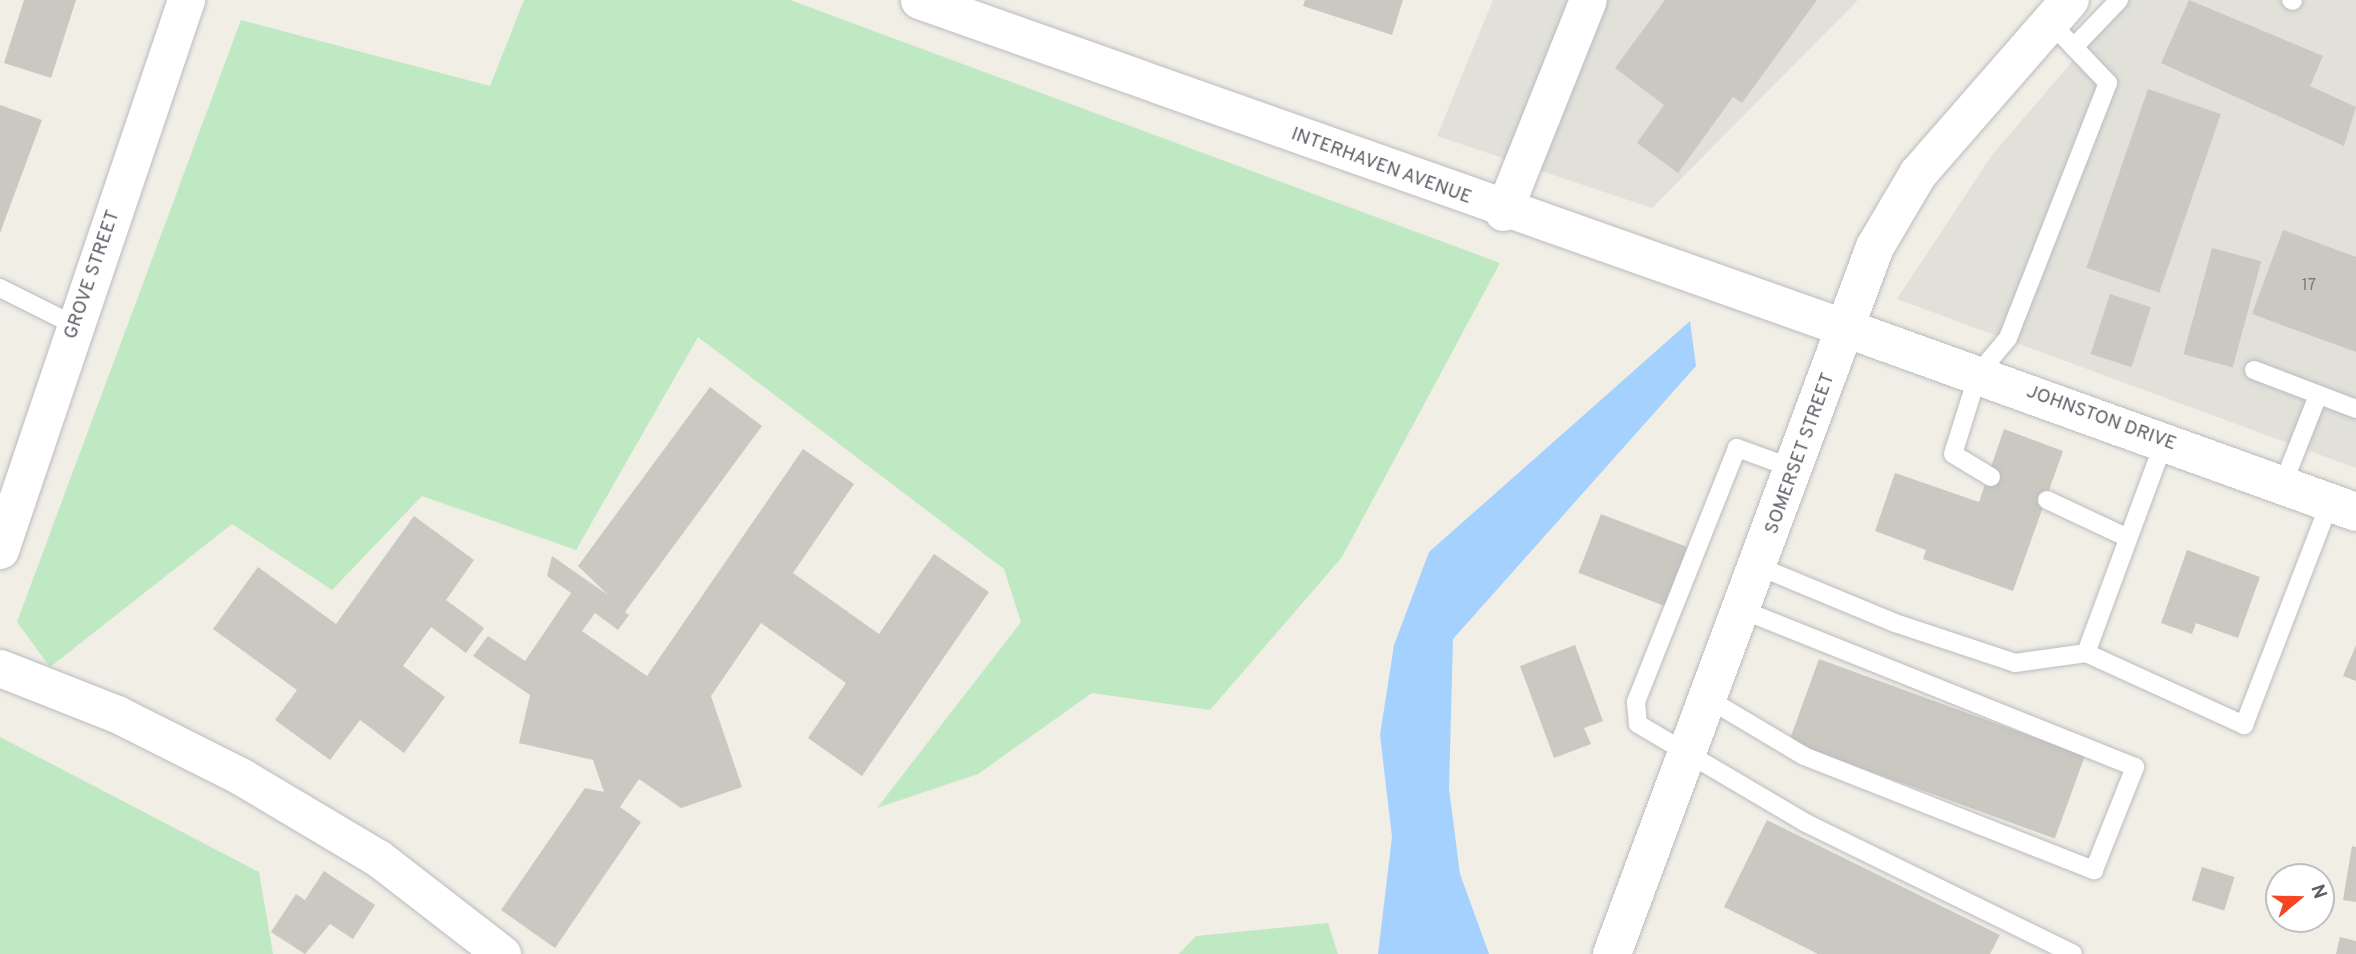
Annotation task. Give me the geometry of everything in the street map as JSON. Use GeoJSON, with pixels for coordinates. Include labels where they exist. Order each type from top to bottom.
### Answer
{"type":"FeatureCollection","features":[{"type":"Feature","properties":{"kind":"main road","name":"SOMERSET STREET"},"geometry":{"type":"LineString","coordinates":[[1612,954],[1797,470],[1845,328],[1894,209],[2065,23]]}},
{"type":"Feature","properties":{"kind":"main road","name":"JOHNSTON DRIVE"},"geometry":{"type":"LineString","coordinates":[[1845,328],[1978,373],[2343,507]]}},
{"type":"Feature","properties":{"kind":"street","name":"GROVE STREET"},"geometry":{"type":"LineString","coordinates":[[0,550],[186,0]]}},
{"type":"Feature","properties":{"kind":"street","name":"INTERHAVEN AVENUE"},"geometry":{"type":"LineString","coordinates":[[919,0],[1503,212],[1845,328]]}},
{"type":"Feature","properties":{"kind":"street"},"geometry":{"type":"LineString","coordinates":[[1503,212],[1588,0]]}},
{"type":"Feature","properties":{"kind":"street"},"geometry":{"type":"LineString","coordinates":[[0,668],[117,713],[242,777],[378,858],[502,954]]}},
{"type":"Feature","properties":{"kind":"lane"},"geometry":{"type":"LineString","coordinates":[[1991,477],[1953,454],[1978,373],[2008,338],[2108,83],[2065,23],[2119,0]]}},
{"type":"Feature","properties":{"kind":"lane"},"geometry":{"type":"LineString","coordinates":[[0,288],[76,326]]}},
{"type":"Feature","properties":{"kind":"lane"},"geometry":{"type":"LineString","coordinates":[[2253,370],[2356,409]]}},
{"type":"Feature","properties":{"kind":"lane"},"geometry":{"type":"LineString","coordinates":[[2283,484],[2318,394]]}},
{"type":"Feature","properties":{"kind":"lane"},"geometry":{"type":"LineString","coordinates":[[2086,653],[2164,442]]}},
{"type":"Feature","properties":{"kind":"lane"},"geometry":{"type":"LineString","coordinates":[[1797,470],[1737,448],[1636,702],[1638,724],[1690,751],[1806,823],[2073,954]]}},
{"type":"Feature","properties":{"kind":"lane"},"geometry":{"type":"LineString","coordinates":[[2047,500],[2127,538]]}},
{"type":"Feature","properties":{"kind":"lane"},"geometry":{"type":"LineString","coordinates":[[1760,567],[1895,623],[2015,663],[2086,653],[2244,725],[2343,507]]}},
{"type":"Feature","properties":{"kind":"lane"},"geometry":{"type":"LineString","coordinates":[[1710,700],[1804,756],[2094,870],[2135,767],[1743,610]]}},
{"type":"Feature","properties":{"kind":"shaded area"},"geometry":{"type":"Polygon","coordinates":[[[1493,0],[1858,0],[1652,208],[1437,136],[1493,0]]]}},
{"type":"Feature","properties":{"kind":"shaded area"},"geometry":{"type":"Polygon","coordinates":[[[2125,0],[2356,0],[2356,468],[1897,299],[1992,155],[2125,0]]]}},
{"type":"Feature","properties":{"kind":"green space"},"geometry":{"type":"Polygon","coordinates":[[[524,0],[790,0],[1500,263],[1342,557],[1210,710],[1092,693],[978,774],[877,808],[1021,622],[1004,569],[698,337],[576,550],[422,496],[332,590],[232,524],[50,667],[17,622],[241,20],[490,86],[524,0]]]}},
{"type":"Feature","properties":{"kind":"green space"},"geometry":{"type":"Polygon","coordinates":[[[0,737],[259,872],[273,954],[0,954],[0,737]]]}},
{"type":"Feature","properties":{"kind":"green space"},"geometry":{"type":"Polygon","coordinates":[[[1328,923],[1338,954],[1179,954],[1196,936],[1328,923]]]}},
{"type":"Feature","properties":{"kind":"water"},"geometry":{"type":"Polygon","coordinates":[[[1690,321],[1696,366],[1453,639],[1449,789],[1460,874],[1489,954],[1378,954],[1392,837],[1380,735],[1394,645],[1429,552],[1690,321]]]}},
{"type":"Feature","properties":{"kind":"building"},"geometry":{"type":"Polygon","coordinates":[[[24,0],[76,0],[51,78],[4,63],[24,0]]]}},
{"type":"Feature","properties":{"kind":"building"},"geometry":{"type":"Polygon","coordinates":[[[1305,0],[1403,0],[1392,35],[1303,6],[1305,0]]]}},
{"type":"Feature","properties":{"kind":"building"},"geometry":{"type":"Polygon","coordinates":[[[1665,0],[1817,0],[1742,103],[1733,97],[1678,173],[1637,143],[1664,105],[1615,68],[1665,0]]]}},
{"type":"Feature","properties":{"kind":"building"},"geometry":{"type":"Polygon","coordinates":[[[2189,0],[2323,56],[2310,86],[2356,107],[2344,146],[2161,63],[2189,0]]]}},
{"type":"Feature","properties":{"kind":"building"},"geometry":{"type":"Polygon","coordinates":[[[2148,89],[2221,114],[2159,293],[2086,268],[2148,89]]]}},
{"type":"Feature","properties":{"kind":"building"},"geometry":{"type":"Polygon","coordinates":[[[0,105],[42,120],[0,233],[0,105]]]}},
{"type":"Feature","properties":{"kind":"building"},"geometry":{"type":"Polygon","coordinates":[[[2283,230],[2356,257],[2356,352],[2252,314],[2283,230]]]}},
{"type":"Feature","properties":{"kind":"building"},"geometry":{"type":"Polygon","coordinates":[[[2212,248],[2261,261],[2233,367],[2184,354],[2212,248]]]}},
{"type":"Feature","properties":{"kind":"building"},"geometry":{"type":"Polygon","coordinates":[[[2110,294],[2151,307],[2131,367],[2091,354],[2110,294]]]}},
{"type":"Feature","properties":{"kind":"building"},"geometry":{"type":"Polygon","coordinates":[[[710,387],[762,426],[625,612],[629,615],[618,630],[595,613],[582,631],[647,676],[803,449],[854,484],[793,573],[879,634],[934,554],[989,592],[862,776],[808,738],[846,683],[761,623],[711,696],[742,787],[681,808],[639,779],[620,807],[641,822],[555,948],[501,910],[585,788],[604,792],[593,760],[519,743],[530,695],[473,656],[488,636],[525,661],[571,593],[547,576],[552,556],[608,595],[578,566],[710,387]]]}},
{"type":"Feature","properties":{"kind":"building"},"geometry":{"type":"Polygon","coordinates":[[[2004,429],[2063,451],[2013,591],[1923,559],[1926,550],[1875,531],[1895,473],[1979,502],[2004,429]]]}},
{"type":"Feature","properties":{"kind":"building"},"geometry":{"type":"Polygon","coordinates":[[[1601,514],[1688,547],[1665,606],[1578,573],[1601,514]]]}},
{"type":"Feature","properties":{"kind":"building"},"geometry":{"type":"Polygon","coordinates":[[[414,516],[474,560],[446,600],[484,628],[466,653],[431,627],[403,666],[445,697],[404,753],[360,720],[330,760],[275,720],[297,690],[213,629],[258,567],[336,624],[414,516]]]}},
{"type":"Feature","properties":{"kind":"building"},"geometry":{"type":"Polygon","coordinates":[[[2187,550],[2260,577],[2238,638],[2196,623],[2192,634],[2161,623],[2187,550]]]}},
{"type":"Feature","properties":{"kind":"building"},"geometry":{"type":"Polygon","coordinates":[[[1575,645],[1603,721],[1584,728],[1591,744],[1554,758],[1520,666],[1575,645]]]}},
{"type":"Feature","properties":{"kind":"building"},"geometry":{"type":"Polygon","coordinates":[[[2356,645],[2356,681],[2343,676],[2356,645]]]}},
{"type":"Feature","properties":{"kind":"building"},"geometry":{"type":"Polygon","coordinates":[[[1819,659],[2085,756],[2055,838],[1789,742],[1819,659]]]}},
{"type":"Feature","properties":{"kind":"building"},"geometry":{"type":"Polygon","coordinates":[[[1767,820],[2000,935],[1990,954],[1818,954],[1724,907],[1767,820]]]}},
{"type":"Feature","properties":{"kind":"building"},"geometry":{"type":"Polygon","coordinates":[[[2352,846],[2356,847],[2356,902],[2343,900],[2352,846]]]}},
{"type":"Feature","properties":{"kind":"building"},"geometry":{"type":"Polygon","coordinates":[[[2202,867],[2235,877],[2224,910],[2192,900],[2202,867]]]}},
{"type":"Feature","properties":{"kind":"building"},"geometry":{"type":"Polygon","coordinates":[[[324,871],[375,905],[353,939],[330,924],[305,954],[271,932],[296,894],[305,900],[324,871]]]}},
{"type":"Feature","properties":{"kind":"building"},"geometry":{"type":"Polygon","coordinates":[[[2340,937],[2356,941],[2356,954],[2336,954],[2340,937]]]}}]}
